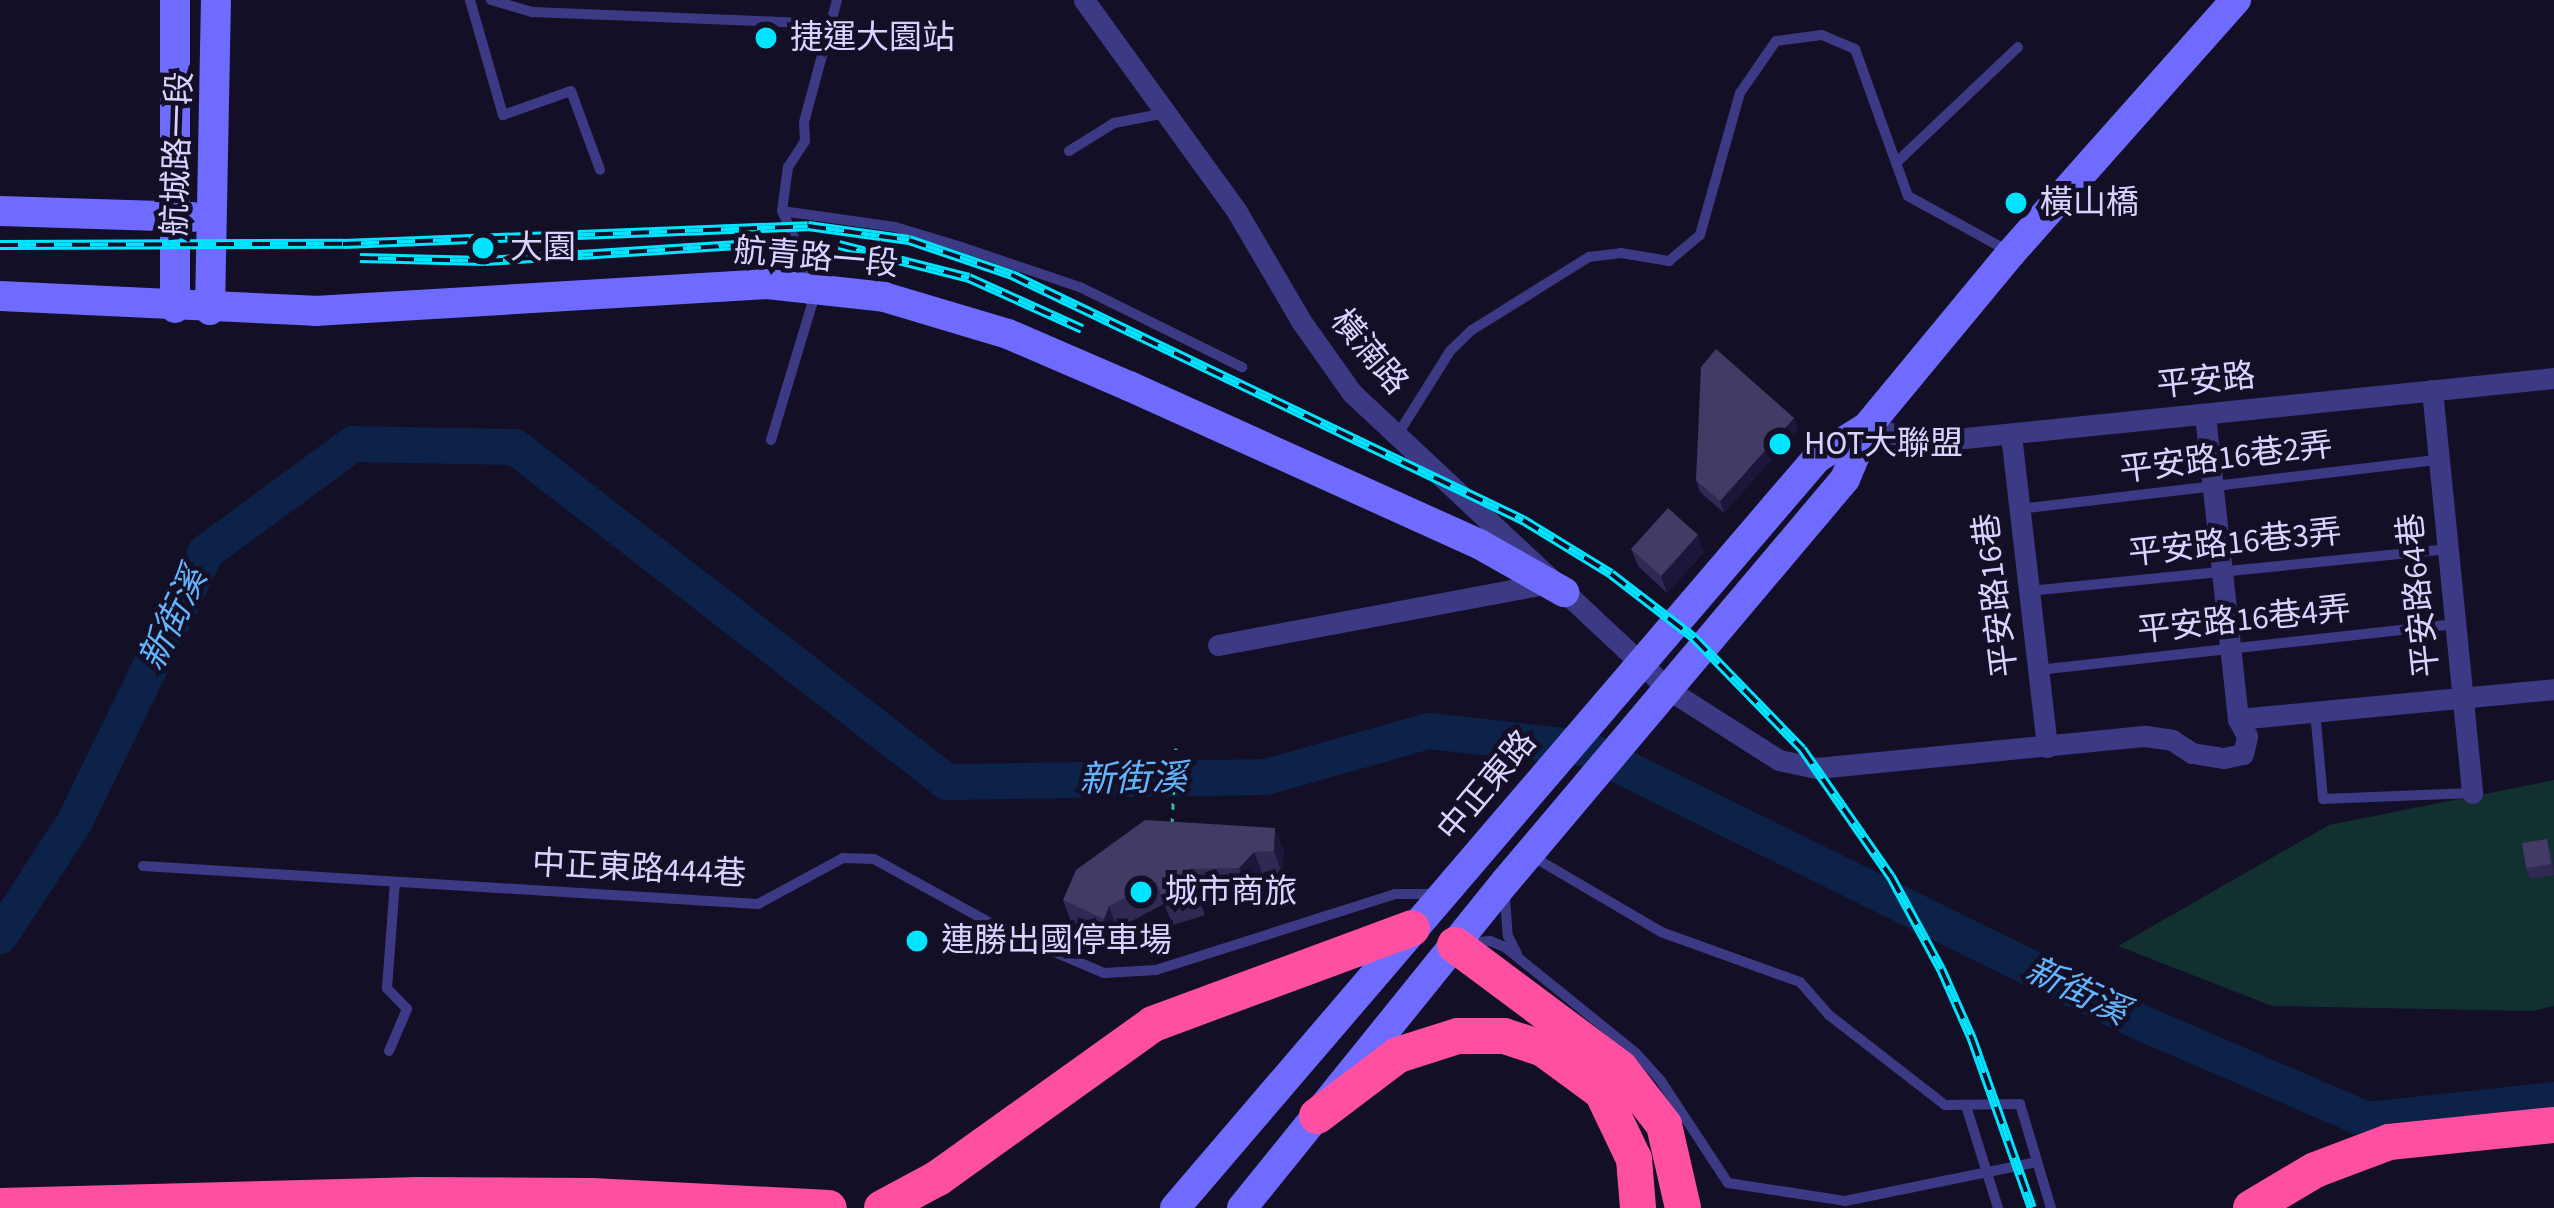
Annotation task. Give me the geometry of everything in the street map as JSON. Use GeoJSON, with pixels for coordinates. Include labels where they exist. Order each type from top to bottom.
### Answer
{"type":"FeatureCollection","features":[{"type":"Feature","properties":{"kind":"highway"},"geometry":{"type":"LineString","coordinates":[[881,1208],[938,1178],[1153,1024],[1416,924]]}},
{"type":"Feature","properties":{"kind":"highway"},"geometry":{"type":"LineString","coordinates":[[1455,945],[1620,1068],[1664,1125],[1683,1208]]}},
{"type":"Feature","properties":{"kind":"highway"},"geometry":{"type":"LineString","coordinates":[[1317,1116],[1398,1055],[1458,1036],[1504,1036],[1542,1048],[1601,1092],[1634,1159],[1638,1208]]}},
{"type":"Feature","properties":{"kind":"highway"},"geometry":{"type":"LineString","coordinates":[[2251,1208],[2314,1170],[2389,1142],[2554,1125]]}},
{"type":"Feature","properties":{"kind":"highway"},"geometry":{"type":"LineString","coordinates":[[0,1206],[420,1195],[614,1197],[830,1208]]}},
{"type":"Feature","properties":{"kind":"main road","name":"航城路一段"},"geometry":{"type":"LineString","coordinates":[[175,308],[176,0]]}},
{"type":"Feature","properties":{"kind":"main road","name":"航城路一段"},"geometry":{"type":"LineString","coordinates":[[210,310],[216,0]]}},
{"type":"Feature","properties":{"kind":"main road","name":"中正東路"},"geometry":{"type":"LineString","coordinates":[[1242,1208],[1506,881],[1844,479],[1868,427],[2012,253],[2236,0]]}},
{"type":"Feature","properties":{"kind":"main road"},"geometry":{"type":"LineString","coordinates":[[0,211],[210,217]]}},
{"type":"Feature","properties":{"kind":"main road","name":"航青路一段"},"geometry":{"type":"LineString","coordinates":[[0,296],[210,310],[315,311],[653,287],[803,287],[884,296],[1008,334],[1479,544],[1556,587]]}},
{"type":"Feature","properties":{"kind":"main road","name":"中正東路"},"geometry":{"type":"LineString","coordinates":[[1175,1208],[1817,458],[1868,427]]}},
{"type":"Feature","properties":{"kind":"main road"},"geometry":{"type":"LineString","coordinates":[[1416,924],[1455,945]]}},
{"type":"Feature","properties":{"kind":"street","name":"橫湳路"},"geometry":{"type":"LineString","coordinates":[[1084,0],[1236,210],[1301,321],[1352,393],[1670,690],[1797,766],[2145,736],[2224,758],[2243,754],[2247,736],[2238,718]]}},
{"type":"Feature","properties":{"kind":"street","name":"平安路"},"geometry":{"type":"LineString","coordinates":[[1868,427],[1926,442],[2554,378]]}},
{"type":"Feature","properties":{"kind":"street","name":"平安路64巷"},"geometry":{"type":"LineString","coordinates":[[2432,390],[2472,793]]}},
{"type":"Feature","properties":{"kind":"street"},"geometry":{"type":"LineString","coordinates":[[2205,415],[2238,718],[2554,689]]}},
{"type":"Feature","properties":{"kind":"street","name":"平安路16巷"},"geometry":{"type":"LineString","coordinates":[[2011,435],[2047,747]]}},
{"type":"Feature","properties":{"kind":"street"},"geometry":{"type":"LineString","coordinates":[[1218,644],[1556,587]]}},
{"type":"Feature","properties":{"kind":"lane"},"geometry":{"type":"LineString","coordinates":[[470,0],[503,115],[571,91],[600,170]]}},
{"type":"Feature","properties":{"kind":"lane"},"geometry":{"type":"LineString","coordinates":[[491,0],[532,12],[830,24]]}},
{"type":"Feature","properties":{"kind":"lane"},"geometry":{"type":"LineString","coordinates":[[771,440],[812,304],[803,287],[803,257],[782,211],[788,167],[805,142],[804,122],[838,0]]}},
{"type":"Feature","properties":{"kind":"lane"},"geometry":{"type":"LineString","coordinates":[[1398,434],[1450,351],[1472,330],[1588,257],[1621,253],[1669,262],[1700,235],[1740,93],[1776,41],[1822,35],[1855,49],[1899,160],[1908,196],[2012,253]]}},
{"type":"Feature","properties":{"kind":"lane"},"geometry":{"type":"LineString","coordinates":[[1899,160],[2018,47]]}},
{"type":"Feature","properties":{"kind":"lane"},"geometry":{"type":"LineString","coordinates":[[1069,151],[1114,123],[1166,113]]}},
{"type":"Feature","properties":{"kind":"lane"},"geometry":{"type":"LineString","coordinates":[[782,211],[895,227],[1080,287],[1242,367]]}},
{"type":"Feature","properties":{"kind":"lane","name":"平安路16巷2弄"},"geometry":{"type":"LineString","coordinates":[[2019,509],[2438,460]]}},
{"type":"Feature","properties":{"kind":"lane","name":"平安路16巷3弄"},"geometry":{"type":"LineString","coordinates":[[2029,591],[2447,549]]}},
{"type":"Feature","properties":{"kind":"lane","name":"平安路16巷4弄"},"geometry":{"type":"LineString","coordinates":[[2038,670],[2455,624]]}},
{"type":"Feature","properties":{"kind":"lane"},"geometry":{"type":"LineString","coordinates":[[2315,711],[2324,799],[2472,793]]}},
{"type":"Feature","properties":{"kind":"lane"},"geometry":{"type":"LineString","coordinates":[[1529,855],[1661,932],[1800,982],[1829,1015],[1934,1099],[1966,1109],[2020,1104],[2051,1208]]}},
{"type":"Feature","properties":{"kind":"lane","name":"中正東路444巷"},"geometry":{"type":"LineString","coordinates":[[143,866],[758,904],[843,858],[874,859],[1003,930],[1104,973],[1156,970],[1395,894],[1443,894]]}},
{"type":"Feature","properties":{"kind":"lane"},"geometry":{"type":"LineString","coordinates":[[1506,881],[1504,912],[1518,957]]}},
{"type":"Feature","properties":{"kind":"lane"},"geometry":{"type":"LineString","coordinates":[[388,1051],[407,1009],[387,988],[395,882]]}},
{"type":"Feature","properties":{"kind":"lane"},"geometry":{"type":"LineString","coordinates":[[1455,945],[1490,941],[1518,957],[1636,1053],[1672,1097],[1728,1184],[1845,1201],[2037,1162]]}},
{"type":"Feature","properties":{"kind":"lane"},"geometry":{"type":"LineString","coordinates":[[1966,1109],[1998,1208]]}},
{"type":"Feature","properties":{"kind":"path"},"geometry":{"type":"LineString","coordinates":[[1172,828],[1176,748]]}},
{"type":"Feature","properties":{"kind":"green space"},"geometry":{"type":"Polygon","coordinates":[[[2554,780],[2554,1006],[2532,1011],[2272,1006],[2118,946],[2329,825],[2554,780]]]}},
{"type":"Feature","properties":{"kind":"building"},"geometry":{"type":"Polygon","coordinates":[[[1716,349],[1794,418],[1720,501],[1696,480],[1701,367],[1716,349]]]}},
{"type":"Feature","properties":{"kind":"building"},"geometry":{"type":"Polygon","coordinates":[[[1668,508],[1698,535],[1661,576],[1631,549],[1668,508]]]}},
{"type":"Feature","properties":{"kind":"building"},"geometry":{"type":"Polygon","coordinates":[[[1145,820],[1275,828],[1274,851],[1254,852],[1239,868],[1188,869],[1196,892],[1165,903],[1156,882],[1109,906],[1104,919],[1063,900],[1076,870],[1145,820]]]}},
{"type":"Feature","properties":{"kind":"building"},"geometry":{"type":"Polygon","coordinates":[[[2547,839],[2551,864],[2526,868],[2522,843],[2547,839]]]}},
{"type":"Feature","properties":{"kind":"waterway","name":"新街溪"},"geometry":{"type":"LineString","coordinates":[[0,936],[74,823],[206,552],[353,444],[515,447],[947,782],[1266,777],[1429,731],[1584,748],[2144,1024],[2367,1120],[2554,1100]]}},
{"type":"Feature","properties":{"kind":"railway"},"geometry":{"type":"LineString","coordinates":[[0,245],[343,244],[808,226],[909,240],[1012,275],[1523,520],[1611,574],[1694,638],[1802,749],[1891,877],[1972,1039],[2032,1208]]}},
{"type":"Feature","properties":{"kind":"railway"},"geometry":{"type":"LineString","coordinates":[[360,258],[485,261],[737,245]]}},
{"type":"Feature","properties":{"kind":"railway"},"geometry":{"type":"LineString","coordinates":[[839,245],[969,278],[1082,329]]}},
{"type":"Feature","properties":{"kind":"place","name":"捷運大園站"},"geometry":{"type":"Point","coordinates":[766,38]}},
{"type":"Feature","properties":{"kind":"place","name":"橫山橋"},"geometry":{"type":"Point","coordinates":[2016,203]}},
{"type":"Feature","properties":{"kind":"place","name":"大園"},"geometry":{"type":"Point","coordinates":[483,248]}},
{"type":"Feature","properties":{"kind":"place","name":"HOT大聯盟"},"geometry":{"type":"Point","coordinates":[1780,444]}},
{"type":"Feature","properties":{"kind":"place","name":"城市商旅"},"geometry":{"type":"Point","coordinates":[1141,892]}},
{"type":"Feature","properties":{"kind":"place","name":"連勝出國停車場"},"geometry":{"type":"Point","coordinates":[917,941]}}]}
